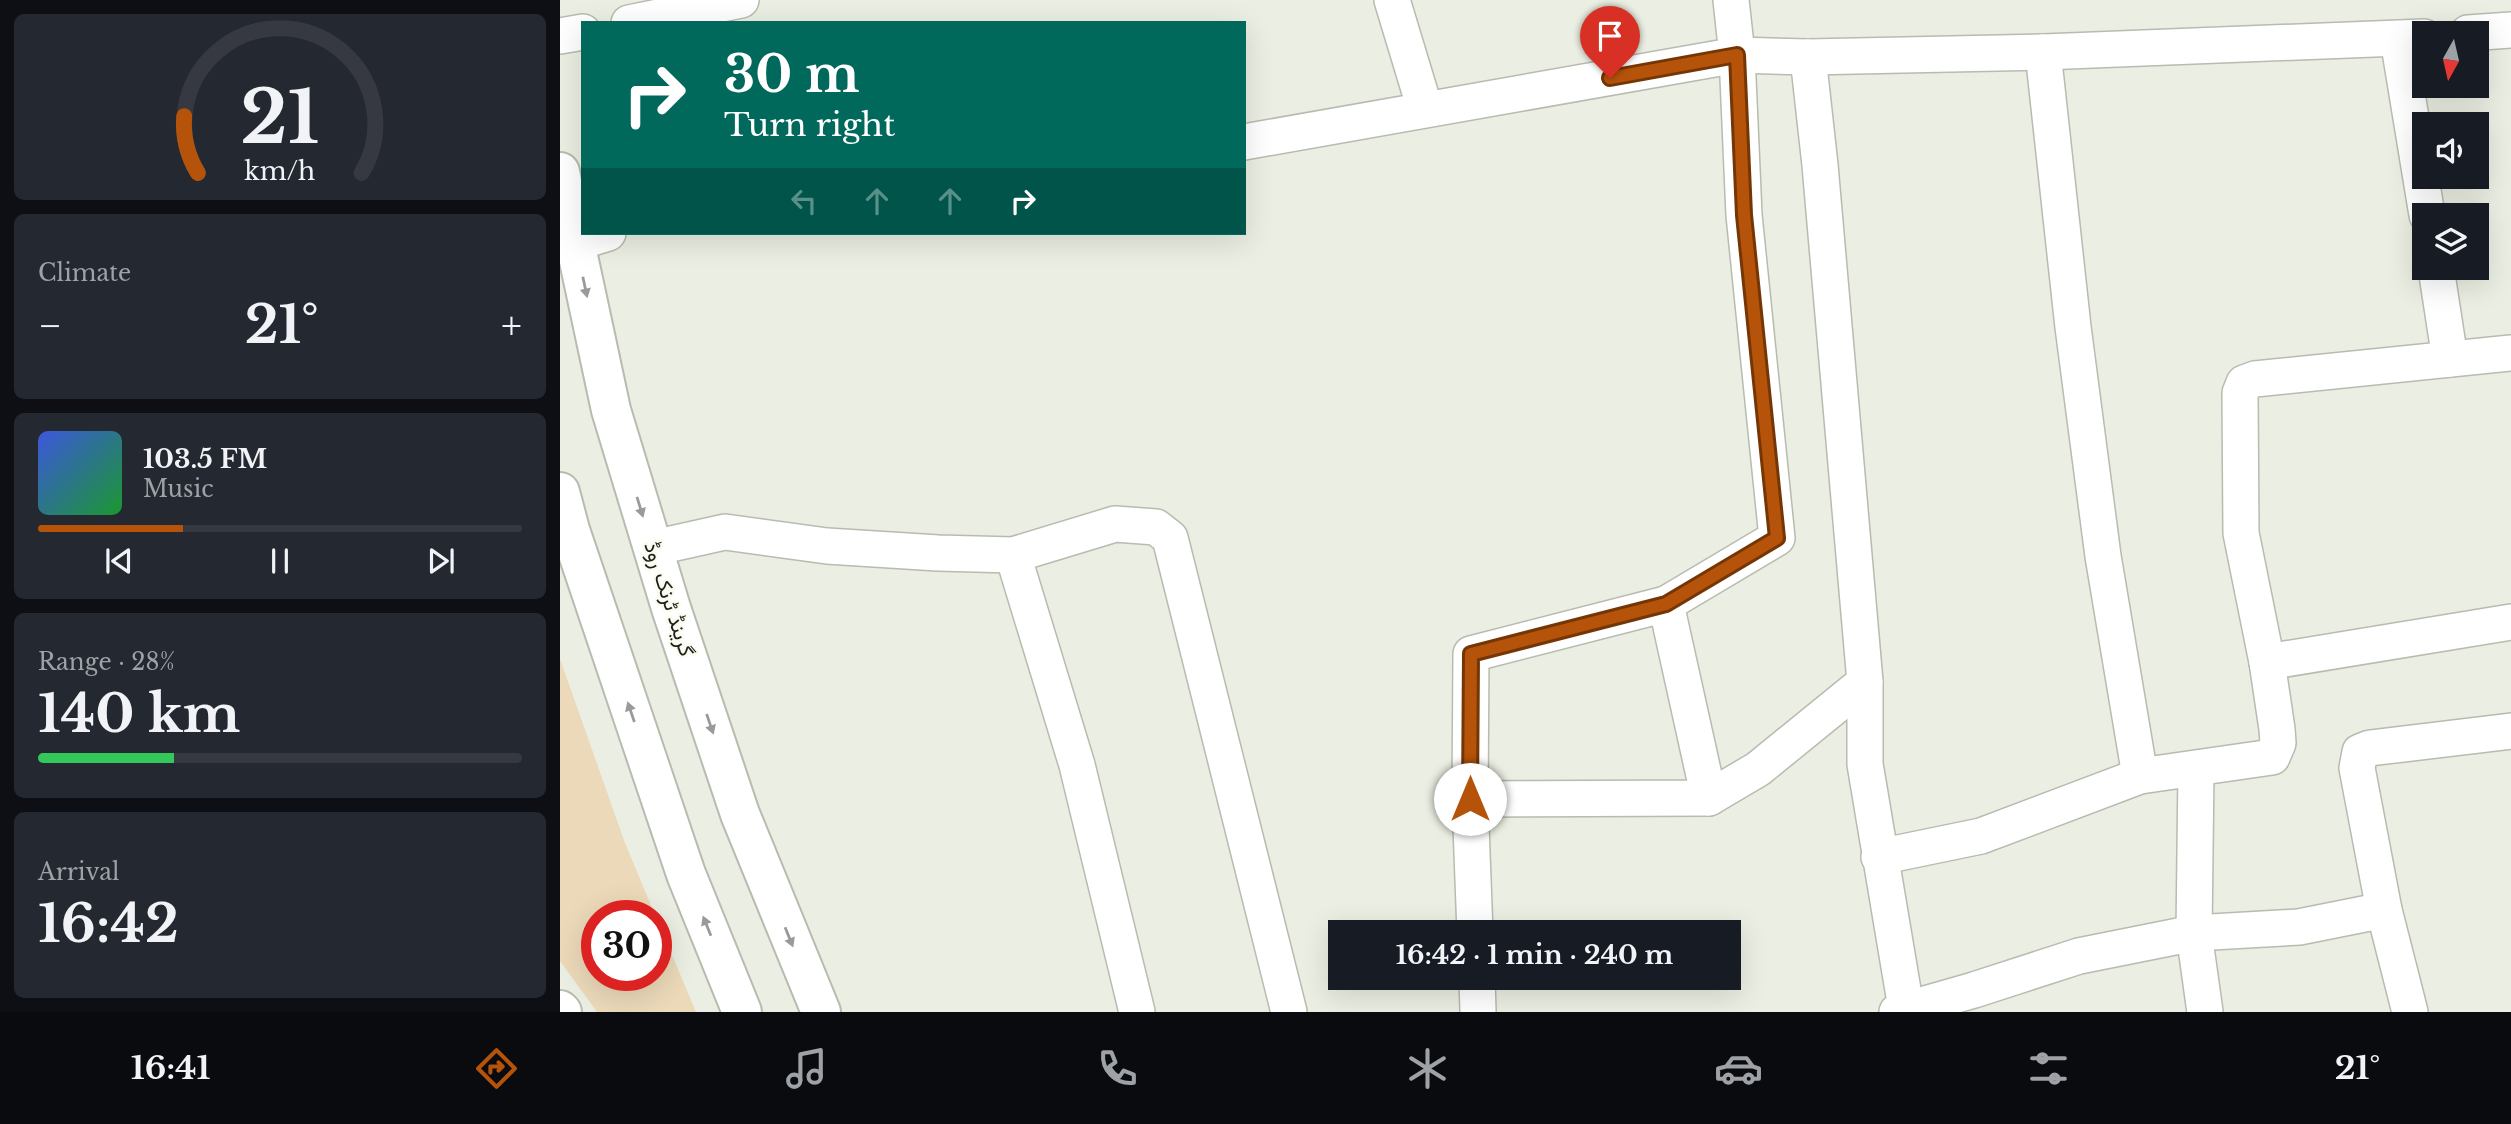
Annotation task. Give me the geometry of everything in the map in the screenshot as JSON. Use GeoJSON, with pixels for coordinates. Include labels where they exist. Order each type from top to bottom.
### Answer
{"type":"FeatureCollection","features":[{"type":"Feature","properties":{"kind":"highway","name":"گرینڈ ٹرنک روڈ"},"geometry":{"type":"LineString","coordinates":[[560,172],[581,215]]}},
{"type":"Feature","properties":{"kind":"highway","name":"گرینڈ ٹرنک روڈ"},"geometry":{"type":"LineString","coordinates":[[592,238],[611,410],[740,814],[821,1012]]}},
{"type":"Feature","properties":{"kind":"highway"},"geometry":{"type":"LineString","coordinates":[[560,492],[574,543],[686,874],[742,1012]]}},
{"type":"Feature","properties":{"kind":"street"},"geometry":{"type":"LineString","coordinates":[[639,21],[741,0]]}},
{"type":"Feature","properties":{"kind":"street"},"geometry":{"type":"LineString","coordinates":[[1392,0],[1425,109]]}},
{"type":"Feature","properties":{"kind":"street"},"geometry":{"type":"LineString","coordinates":[[1475,920],[1470,799],[1471,654],[1666,604],[1777,538],[1744,215],[1737,55],[1731,0]]}},
{"type":"Feature","properties":{"kind":"street"},"geometry":{"type":"LineString","coordinates":[[2489,32],[2511,30]]}},
{"type":"Feature","properties":{"kind":"street"},"geometry":{"type":"LineString","coordinates":[[560,37],[581,32]]}},
{"type":"Feature","properties":{"kind":"street"},"geometry":{"type":"LineString","coordinates":[[1246,142],[1737,55],[1808,57],[2043,52],[2411,38],[2426,203]]}},
{"type":"Feature","properties":{"kind":"street"},"geometry":{"type":"LineString","coordinates":[[2043,52],[2073,327],[2103,556],[2140,776]]}},
{"type":"Feature","properties":{"kind":"street"},"geometry":{"type":"LineString","coordinates":[[1808,57],[1820,165],[1865,682],[1865,764],[1901,1010],[1977,1001],[2079,956],[2194,933],[2299,927],[2384,909]]}},
{"type":"Feature","properties":{"kind":"street"},"geometry":{"type":"LineString","coordinates":[[2438,280],[2451,359]]}},
{"type":"Feature","properties":{"kind":"street"},"geometry":{"type":"LineString","coordinates":[[1879,857],[1981,836],[2140,776],[2272,757],[2278,743],[2267,662],[2241,533],[2240,393],[2244,383],[2255,379],[2511,353]]}},
{"type":"Feature","properties":{"kind":"street"},"geometry":{"type":"LineString","coordinates":[[653,548],[725,532],[827,546],[1013,555],[1115,524],[1156,527],[1170,538],[1289,1012]]}},
{"type":"Feature","properties":{"kind":"street"},"geometry":{"type":"LineString","coordinates":[[1013,555],[1077,765],[1137,1012]]}},
{"type":"Feature","properties":{"kind":"street"},"geometry":{"type":"LineString","coordinates":[[1666,604],[1709,798]]}},
{"type":"Feature","properties":{"kind":"street"},"geometry":{"type":"LineString","coordinates":[[2267,662],[2511,622]]}},
{"type":"Feature","properties":{"kind":"street"},"geometry":{"type":"LineString","coordinates":[[1470,799],[1709,798],[1758,769],[1865,682]]}},
{"type":"Feature","properties":{"kind":"street"},"geometry":{"type":"LineString","coordinates":[[2410,1012],[2384,909],[2357,768],[2360,752],[2370,748],[2511,731]]}},
{"type":"Feature","properties":{"kind":"street"},"geometry":{"type":"LineString","coordinates":[[2196,770],[2194,933],[2206,1012]]}},
{"type":"Feature","properties":{"kind":"street"},"geometry":{"type":"LineString","coordinates":[[1477,990],[1478,1012]]}},
{"type":"Feature","properties":{"kind":"shaded area"},"geometry":{"type":"Polygon","coordinates":[[[560,659],[625,843],[649,900],[581,900],[581,990],[560,961],[560,659]]]}},
{"type":"Feature","properties":{"kind":"shaded area"},"geometry":{"type":"Polygon","coordinates":[[[672,955],[696,1012],[597,1012],[582,991],[672,991],[672,955]]]}},
{"type":"Feature","properties":{"kind":"route"},"geometry":{"type":"LineString","coordinates":[[1470,799],[1471,654],[1666,604],[1777,538],[1744,215],[1737,55],[1610,78]]}}]}
